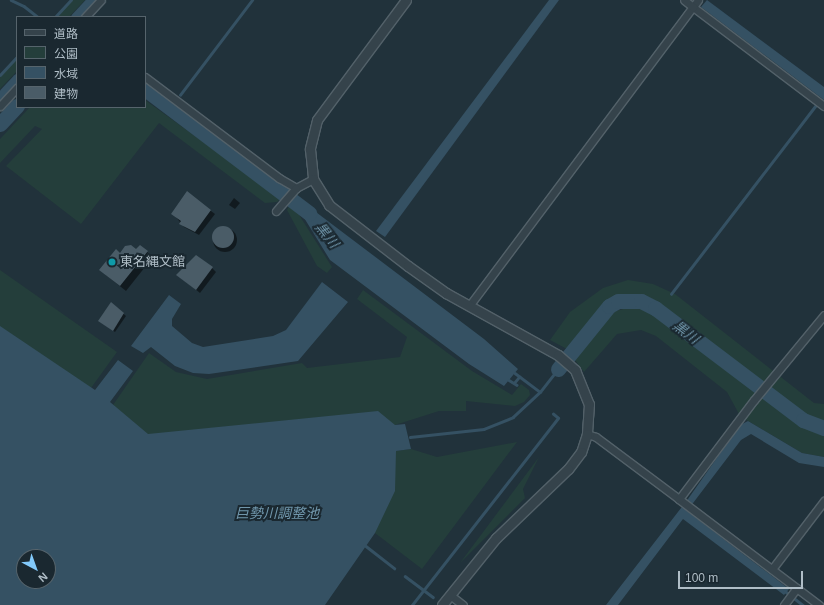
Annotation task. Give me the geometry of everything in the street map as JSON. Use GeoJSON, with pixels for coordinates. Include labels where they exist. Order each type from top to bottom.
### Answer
{"type":"FeatureCollection","features":[{"type":"Feature","properties":{"kind":"street"},"geometry":{"type":"LineString","coordinates":[[86,16],[101,0]]}},
{"type":"Feature","properties":{"kind":"street"},"geometry":{"type":"LineString","coordinates":[[406,0],[317,120],[310,149],[313,179],[330,205],[408,266],[469,306],[558,355],[575,370],[589,404],[588,434],[581,452],[568,469],[496,538],[442,605]]}},
{"type":"Feature","properties":{"kind":"street"},"geometry":{"type":"LineString","coordinates":[[684,0],[824,106]]}},
{"type":"Feature","properties":{"kind":"street"},"geometry":{"type":"LineString","coordinates":[[469,306],[698,0]]}},
{"type":"Feature","properties":{"kind":"street"},"geometry":{"type":"LineString","coordinates":[[146,78],[279,178],[296,188]]}},
{"type":"Feature","properties":{"kind":"street"},"geometry":{"type":"LineString","coordinates":[[0,106],[16,89]]}},
{"type":"Feature","properties":{"kind":"street"},"geometry":{"type":"LineString","coordinates":[[276,211],[296,188],[313,179]]}},
{"type":"Feature","properties":{"kind":"street"},"geometry":{"type":"LineString","coordinates":[[681,500],[754,400],[772,378],[795,354],[824,315]]}},
{"type":"Feature","properties":{"kind":"street"},"geometry":{"type":"LineString","coordinates":[[588,434],[596,436],[772,569],[793,593],[819,605]]}},
{"type":"Feature","properties":{"kind":"street"},"geometry":{"type":"LineString","coordinates":[[772,569],[824,501]]}},
{"type":"Feature","properties":{"kind":"street"},"geometry":{"type":"LineString","coordinates":[[784,605],[793,593]]}},
{"type":"Feature","properties":{"kind":"street"},"geometry":{"type":"LineString","coordinates":[[450,595],[463,605]]}},
{"type":"Feature","properties":{"kind":"green space"},"geometry":{"type":"Polygon","coordinates":[[[71,0],[85,0],[70,16],[56,16],[71,0]]]}},
{"type":"Feature","properties":{"kind":"green space"},"geometry":{"type":"Polygon","coordinates":[[[16,58],[16,72],[0,89],[0,75],[16,58]]]}},
{"type":"Feature","properties":{"kind":"green space"},"geometry":{"type":"Polygon","coordinates":[[[146,101],[281,198],[277,202],[265,203],[159,123],[81,224],[6,166],[42,129],[35,126],[0,163],[0,139],[29,108],[146,108],[146,101]]]}},
{"type":"Feature","properties":{"kind":"green space"},"geometry":{"type":"Polygon","coordinates":[[[289,206],[296,210],[332,267],[327,273],[317,266],[287,210],[289,206]]]}},
{"type":"Feature","properties":{"kind":"green space"},"geometry":{"type":"Polygon","coordinates":[[[0,270],[117,352],[91,388],[37,352],[0,374],[0,270]]]}},
{"type":"Feature","properties":{"kind":"green space"},"geometry":{"type":"Polygon","coordinates":[[[628,280],[653,284],[675,294],[814,403],[824,404],[824,422],[807,418],[656,301],[629,296],[611,301],[597,312],[567,349],[550,340],[570,312],[603,288],[628,280]]]}},
{"type":"Feature","properties":{"kind":"green space"},"geometry":{"type":"Polygon","coordinates":[[[363,290],[472,371],[512,395],[521,384],[529,390],[530,395],[524,402],[515,406],[466,401],[466,411],[439,411],[395,425],[396,451],[411,449],[437,457],[517,442],[422,569],[375,533],[165,463],[113,405],[149,353],[176,372],[207,379],[302,363],[307,368],[400,357],[407,337],[357,299],[363,290]]]}},
{"type":"Feature","properties":{"kind":"green space"},"geometry":{"type":"Polygon","coordinates":[[[634,306],[656,314],[803,426],[824,433],[824,457],[802,453],[748,421],[739,414],[727,392],[656,336],[641,330],[617,334],[584,372],[575,360],[602,323],[616,311],[634,306]]]}},
{"type":"Feature","properties":{"kind":"green space"},"geometry":{"type":"Polygon","coordinates":[[[539,457],[523,489],[525,498],[460,563],[539,457]]]}},
{"type":"Feature","properties":{"kind":"water"},"geometry":{"type":"Polygon","coordinates":[[[549,0],[559,0],[385,237],[376,231],[549,0]]]}},
{"type":"Feature","properties":{"kind":"water"},"geometry":{"type":"Polygon","coordinates":[[[707,0],[824,87],[824,100],[701,7],[707,0]]]}},
{"type":"Feature","properties":{"kind":"water"},"geometry":{"type":"Polygon","coordinates":[[[296,197],[484,339],[518,369],[504,386],[469,364],[330,260],[298,208],[293,204],[296,197]]]}},
{"type":"Feature","properties":{"kind":"water"},"geometry":{"type":"Polygon","coordinates":[[[322,282],[348,302],[298,361],[209,374],[193,373],[175,366],[151,347],[143,353],[131,346],[169,295],[181,304],[172,319],[172,326],[192,343],[203,347],[273,336],[286,330],[322,282]]]}},
{"type":"Feature","properties":{"kind":"water","name":"巨勢川調整池"},"geometry":{"type":"Polygon","coordinates":[[[0,326],[95,390],[118,360],[133,371],[110,402],[148,434],[378,411],[395,425],[405,424],[411,449],[396,451],[395,491],[375,533],[325,605],[0,605],[0,326]]]}},
{"type":"Feature","properties":{"kind":"water"},"geometry":{"type":"Polygon","coordinates":[[[748,421],[802,453],[824,457],[824,467],[799,463],[751,434],[741,440],[687,511],[789,589],[784,595],[683,519],[618,605],[606,605],[688,499],[740,425],[748,421]]]}},
{"type":"Feature","properties":{"kind":"building"},"geometry":{"type":"Polygon","coordinates":[[[187,191],[211,210],[195,232],[179,224],[181,221],[171,214],[187,191]]]}},
{"type":"Feature","properties":{"kind":"building"},"geometry":{"type":"Polygon","coordinates":[[[219,226],[227,226],[234,233],[234,241],[227,248],[219,248],[212,241],[212,233],[219,226]]]}},
{"type":"Feature","properties":{"kind":"building"},"geometry":{"type":"Polygon","coordinates":[[[131,245],[136,249],[140,245],[148,251],[120,286],[99,270],[116,249],[120,253],[125,246],[131,245]]]}},
{"type":"Feature","properties":{"kind":"building"},"geometry":{"type":"Polygon","coordinates":[[[196,255],[213,267],[196,290],[176,275],[196,255]]]}},
{"type":"Feature","properties":{"kind":"building"},"geometry":{"type":"Polygon","coordinates":[[[111,302],[124,313],[113,331],[98,321],[111,302]]]}},
{"type":"Feature","properties":{"kind":"waterway"},"geometry":{"type":"LineString","coordinates":[[11,0],[24,6],[37,16]]}},
{"type":"Feature","properties":{"kind":"waterway"},"geometry":{"type":"LineString","coordinates":[[56,16],[71,0]]}},
{"type":"Feature","properties":{"kind":"waterway"},"geometry":{"type":"LineString","coordinates":[[76,16],[91,0]]}},
{"type":"Feature","properties":{"kind":"waterway"},"geometry":{"type":"LineString","coordinates":[[180,95],[252,0]]}},
{"type":"Feature","properties":{"kind":"waterway"},"geometry":{"type":"LineString","coordinates":[[0,75],[16,58]]}},
{"type":"Feature","properties":{"kind":"waterway"},"geometry":{"type":"LineString","coordinates":[[0,96],[16,79]]}},
{"type":"Feature","properties":{"kind":"waterway","name":"黒川"},"geometry":{"type":"LineString","coordinates":[[146,90],[309,213]]}},
{"type":"Feature","properties":{"kind":"waterway"},"geometry":{"type":"LineString","coordinates":[[671,294],[815,106]]}},
{"type":"Feature","properties":{"kind":"waterway","name":"黒川"},"geometry":{"type":"LineString","coordinates":[[0,124],[16,107]]}},
{"type":"Feature","properties":{"kind":"waterway","name":"黒川"},"geometry":{"type":"LineString","coordinates":[[558,369],[609,306],[618,301],[641,301],[655,308],[803,420],[824,428]]}},
{"type":"Feature","properties":{"kind":"waterway"},"geometry":{"type":"LineString","coordinates":[[515,373],[540,392],[558,369]]}},
{"type":"Feature","properties":{"kind":"waterway"},"geometry":{"type":"LineString","coordinates":[[514,383],[519,377]]}},
{"type":"Feature","properties":{"kind":"waterway"},"geometry":{"type":"LineString","coordinates":[[509,380],[517,385]]}},
{"type":"Feature","properties":{"kind":"waterway"},"geometry":{"type":"LineString","coordinates":[[410,437],[484,429],[513,417],[540,392]]}},
{"type":"Feature","properties":{"kind":"waterway"},"geometry":{"type":"LineString","coordinates":[[412,605],[558,418],[553,414]]}},
{"type":"Feature","properties":{"kind":"waterway"},"geometry":{"type":"LineString","coordinates":[[366,546],[394,568]]}},
{"type":"Feature","properties":{"kind":"waterway"},"geometry":{"type":"LineString","coordinates":[[405,576],[433,597]]}},
{"type":"Feature","properties":{"kind":"waterway"},"geometry":{"type":"LineString","coordinates":[[785,591],[803,605]]}},
{"type":"Feature","properties":{"kind":"place","name":"東名縄文館"},"geometry":{"type":"Point","coordinates":[112,262]}}]}
